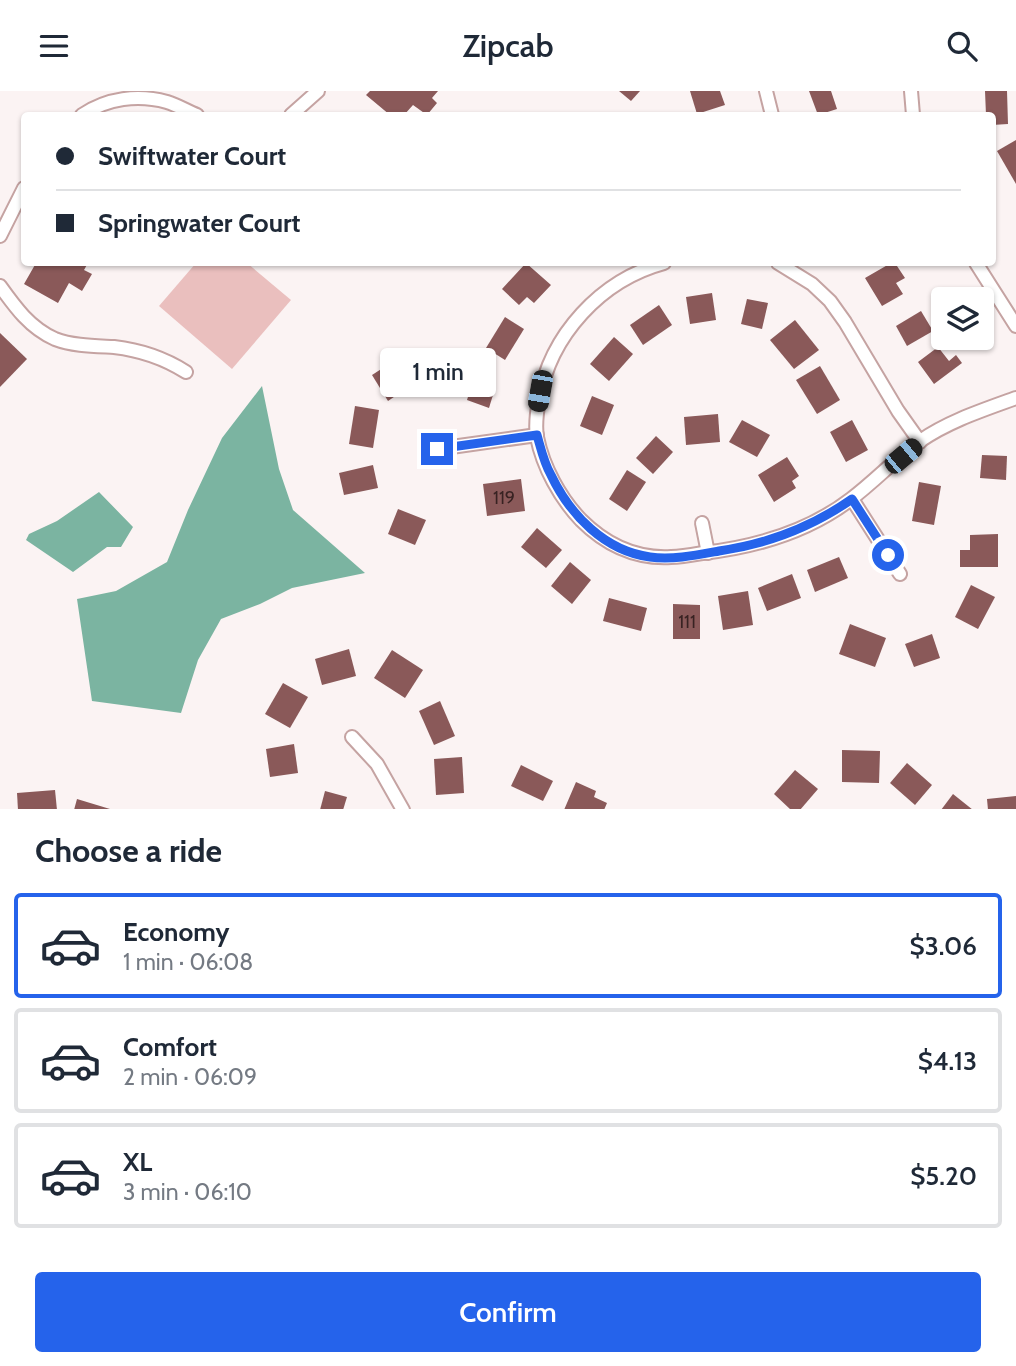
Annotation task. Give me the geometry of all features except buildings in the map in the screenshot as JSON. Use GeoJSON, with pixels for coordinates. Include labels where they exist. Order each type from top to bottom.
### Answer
{"type":"FeatureCollection","features":[{"type":"Feature","properties":{"kind":"street"},"geometry":{"type":"LineString","coordinates":[[294,112],[318,91]]}},
{"type":"Feature","properties":{"kind":"street"},"geometry":{"type":"LineString","coordinates":[[765,91],[771,112]]}},
{"type":"Feature","properties":{"kind":"street"},"geometry":{"type":"LineString","coordinates":[[912,91],[913,112]]}},
{"type":"Feature","properties":{"kind":"street"},"geometry":{"type":"LineString","coordinates":[[87,112],[115,100],[142,98],[167,102],[190,112]]}},
{"type":"Feature","properties":{"kind":"street"},"geometry":{"type":"LineString","coordinates":[[0,236],[21,194]]}},
{"type":"Feature","properties":{"kind":"street"},"geometry":{"type":"LineString","coordinates":[[656,266],[636,273],[616,285],[595,300],[569,327],[547,366],[536,412],[537,435],[549,473],[563,498],[588,526],[615,547],[650,557],[673,558],[763,542],[788,534],[820,519],[852,499],[920,442],[966,415],[1016,398]]}},
{"type":"Feature","properties":{"kind":"street"},"geometry":{"type":"LineString","coordinates":[[783,266],[812,284],[830,301],[920,442]]}},
{"type":"Feature","properties":{"kind":"street"},"geometry":{"type":"LineString","coordinates":[[978,266],[1016,326]]}},
{"type":"Feature","properties":{"kind":"street"},"geometry":{"type":"LineString","coordinates":[[2,292],[31,324],[57,340],[137,351],[157,357],[186,372]]}},
{"type":"Feature","properties":{"kind":"street"},"geometry":{"type":"LineString","coordinates":[[437,449],[537,435]]}},
{"type":"Feature","properties":{"kind":"street"},"geometry":{"type":"LineString","coordinates":[[852,499],[900,574]]}},
{"type":"Feature","properties":{"kind":"street"},"geometry":{"type":"LineString","coordinates":[[702,523],[708,553]]}},
{"type":"Feature","properties":{"kind":"street"},"geometry":{"type":"LineString","coordinates":[[352,737],[377,764],[402,809]]}},
{"type":"Feature","properties":{"kind":"shaded area"},"geometry":{"type":"Polygon","coordinates":[[[193,266],[251,266],[291,300],[232,369],[159,306],[193,266]]]}},
{"type":"Feature","properties":{"kind":"shaded area"},"geometry":{"type":"Polygon","coordinates":[[[262,386],[279,469],[293,510],[365,573],[292,588],[221,619],[198,660],[181,713],[92,701],[77,599],[116,591],[167,562],[222,438],[262,386]]]}},
{"type":"Feature","properties":{"kind":"shaded area"},"geometry":{"type":"Polygon","coordinates":[[[99,492],[133,527],[121,547],[107,547],[73,572],[26,540],[29,534],[57,521],[99,492]]]}},
{"type":"Feature","properties":{"kind":"route"},"geometry":{"type":"LineString","coordinates":[[437,449],[537,435],[549,473],[575,513],[615,547],[650,557],[673,558],[763,542],[820,519],[852,499],[888,555]]}}]}
